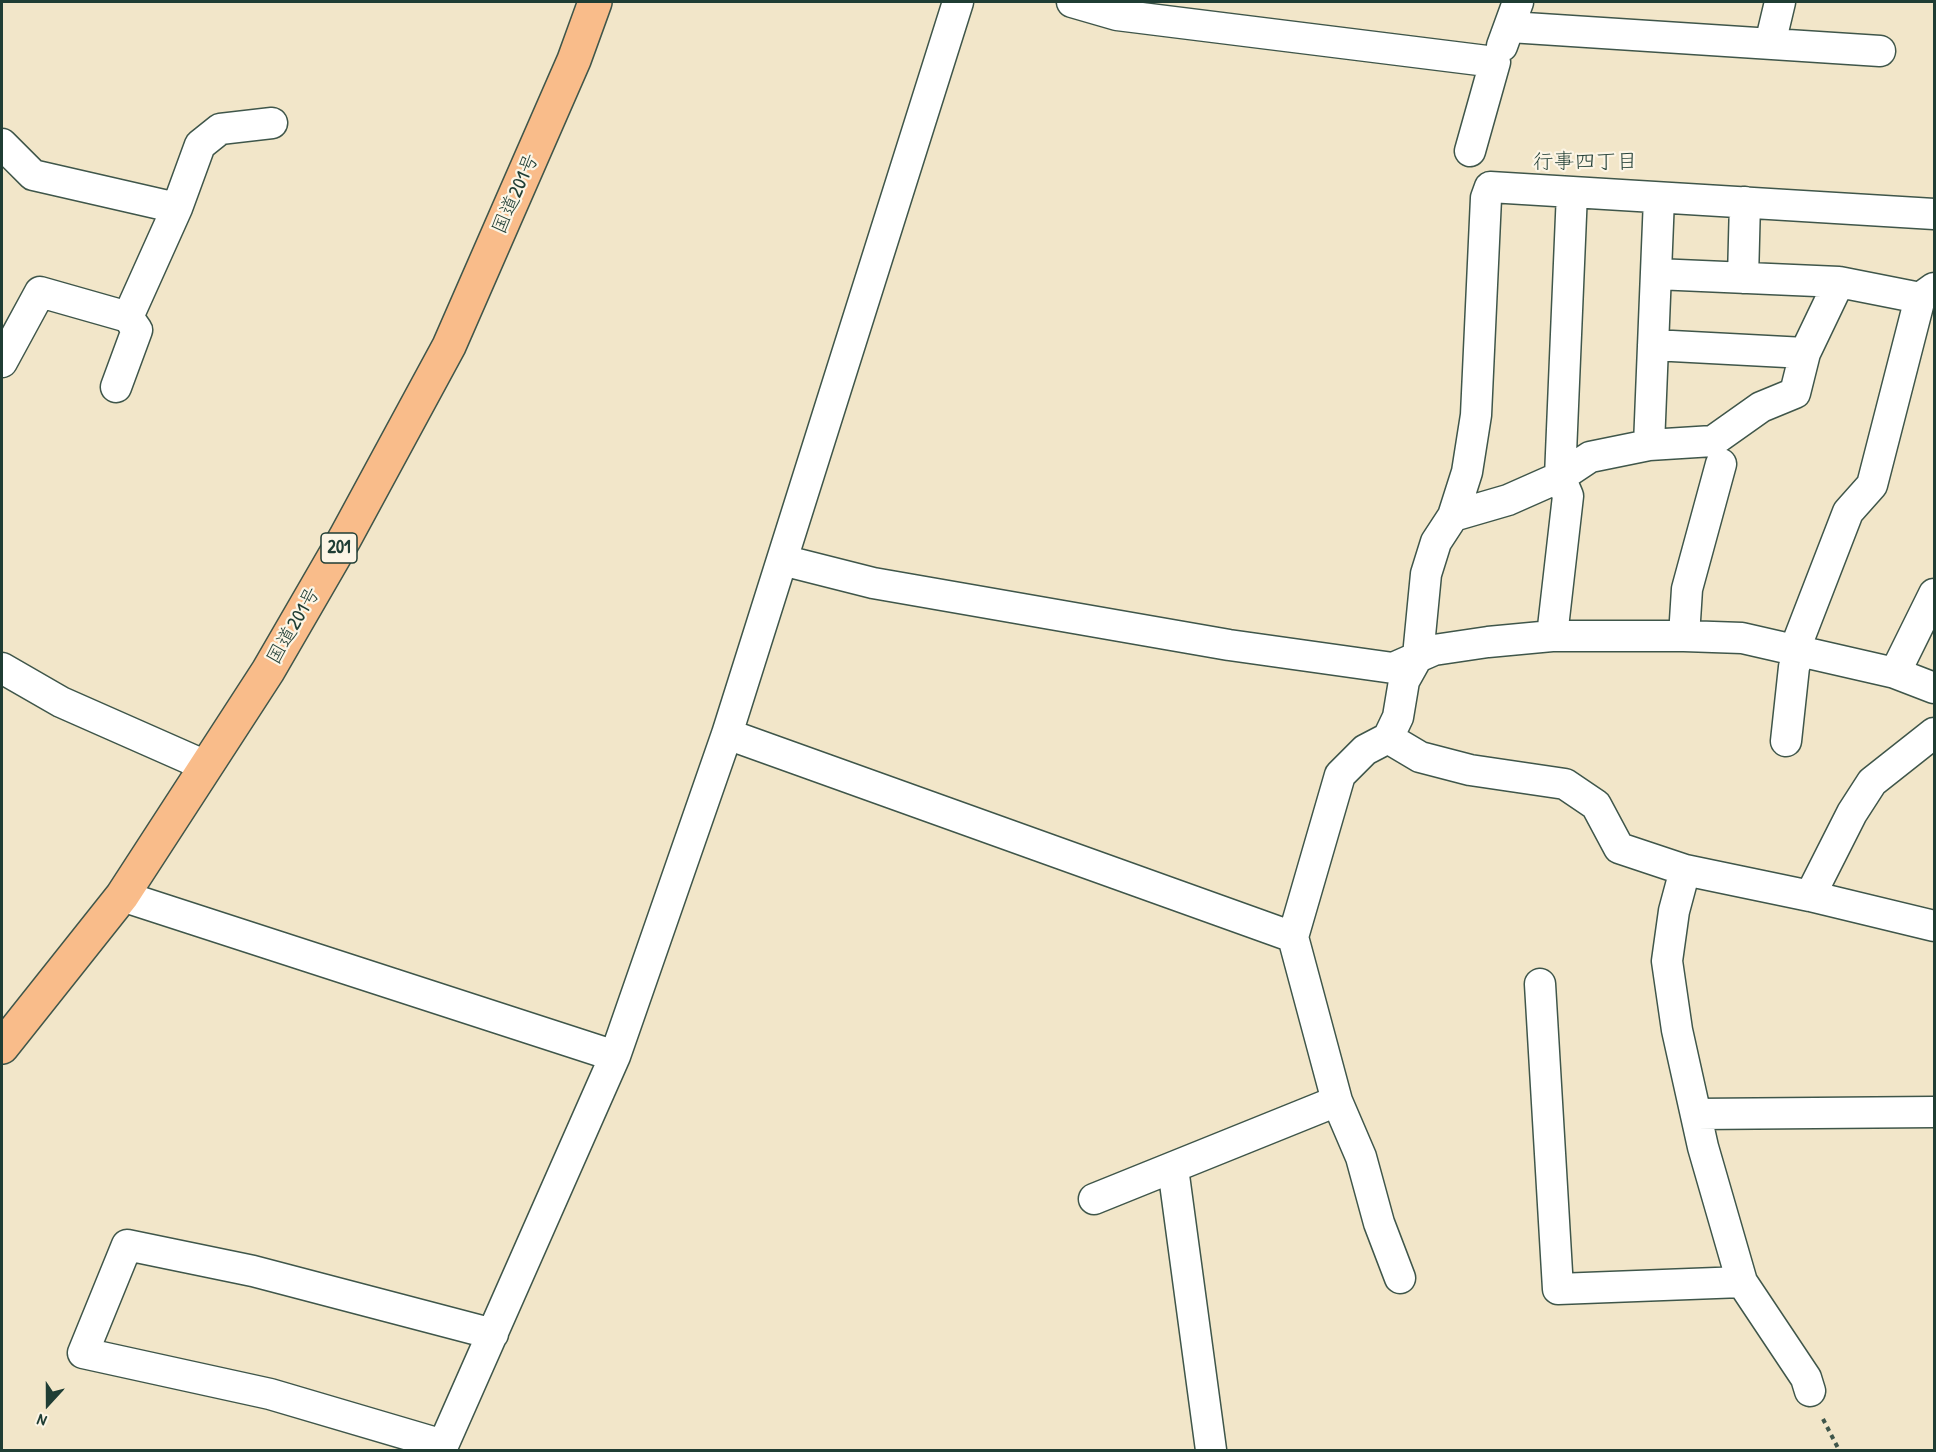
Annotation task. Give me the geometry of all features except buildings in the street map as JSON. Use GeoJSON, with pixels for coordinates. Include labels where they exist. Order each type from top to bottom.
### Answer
{"type":"FeatureCollection","features":[{"type":"Feature","properties":{"kind":"highway","name":"国道201号"},"geometry":{"type":"LineString","coordinates":[[2,1047],[122,896],[268,671],[345,538],[449,346],[574,60],[595,2]]}},
{"type":"Feature","properties":{"kind":"street"},"geometry":{"type":"LineString","coordinates":[[493,1334],[254,1271],[127,1245],[83,1353],[270,1394],[442,1448],[493,1334],[615,1056],[727,734],[958,2]]}},
{"type":"Feature","properties":{"kind":"street"},"geometry":{"type":"LineString","coordinates":[[1072,2],[1117,15],[1495,62]]}},
{"type":"Feature","properties":{"kind":"street"},"geometry":{"type":"LineString","coordinates":[[1770,44],[1780,2]]}},
{"type":"Feature","properties":{"kind":"street"},"geometry":{"type":"LineString","coordinates":[[1470,151],[1495,62],[1514,14],[1770,44],[1880,51]]}},
{"type":"Feature","properties":{"kind":"street"},"geometry":{"type":"LineString","coordinates":[[128,317],[177,208],[200,145],[220,129],[272,123]]}},
{"type":"Feature","properties":{"kind":"street"},"geometry":{"type":"LineString","coordinates":[[2,144],[33,176],[177,208]]}},
{"type":"Feature","properties":{"kind":"street"},"geometry":{"type":"LineString","coordinates":[[1400,1278],[1379,1223],[1361,1157],[1337,1101],[1293,938],[1340,775],[1365,750],[1388,738],[1398,717],[1404,681],[1418,656],[1426,574],[1436,542],[1453,516],[1467,472],[1476,415],[1486,198],[1490,187],[1935,214]]}},
{"type":"Feature","properties":{"kind":"street"},"geometry":{"type":"LineString","coordinates":[[1552,636],[1568,496],[1560,477],[1572,192]]}},
{"type":"Feature","properties":{"kind":"street"},"geometry":{"type":"LineString","coordinates":[[1649,445],[1659,198]]}},
{"type":"Feature","properties":{"kind":"street"},"geometry":{"type":"LineString","coordinates":[[1743,278],[1745,202]]}},
{"type":"Feature","properties":{"kind":"street"},"geometry":{"type":"LineString","coordinates":[[1656,274],[1839,282],[1928,293],[1872,485],[1848,512],[1798,650],[1786,741]]}},
{"type":"Feature","properties":{"kind":"street"},"geometry":{"type":"LineString","coordinates":[[1453,516],[1508,500],[1560,477],[1590,457],[1649,445],[1713,441],[1761,406],[1795,393],[1806,353],[1839,282]]}},
{"type":"Feature","properties":{"kind":"street"},"geometry":{"type":"LineString","coordinates":[[2,362],[40,292],[128,317],[138,330],[116,387]]}},
{"type":"Feature","properties":{"kind":"street"},"geometry":{"type":"LineString","coordinates":[[1653,345],[1806,353]]}},
{"type":"Feature","properties":{"kind":"street"},"geometry":{"type":"LineString","coordinates":[[1684,636],[1687,589],[1721,464]]}},
{"type":"Feature","properties":{"kind":"street"},"geometry":{"type":"LineString","coordinates":[[782,560],[873,583],[1230,645],[1394,668],[1434,650],[1552,636],[1742,638],[1895,673],[1935,687]]}},
{"type":"Feature","properties":{"kind":"street"},"geometry":{"type":"LineString","coordinates":[[1895,673],[1935,594]]}},
{"type":"Feature","properties":{"kind":"street"},"geometry":{"type":"LineString","coordinates":[[2,668],[61,702],[206,766]]}},
{"type":"Feature","properties":{"kind":"street"},"geometry":{"type":"LineString","coordinates":[[1810,896],[1852,813],[1872,782],[1935,733]]}},
{"type":"Feature","properties":{"kind":"street"},"geometry":{"type":"LineString","coordinates":[[727,734],[1293,938]]}},
{"type":"Feature","properties":{"kind":"street"},"geometry":{"type":"LineString","coordinates":[[1388,738],[1420,757],[1470,770],[1565,784],[1596,805],[1619,848],[1685,870],[1810,896],[1935,926]]}},
{"type":"Feature","properties":{"kind":"street"},"geometry":{"type":"LineString","coordinates":[[1685,870],[1674,911],[1667,961],[1677,1030],[1703,1147],[1742,1282],[1806,1378],[1810,1391]]}},
{"type":"Feature","properties":{"kind":"street"},"geometry":{"type":"LineString","coordinates":[[122,896],[615,1056]]}},
{"type":"Feature","properties":{"kind":"street"},"geometry":{"type":"LineString","coordinates":[[1540,984],[1558,1289],[1742,1282]]}},
{"type":"Feature","properties":{"kind":"street"},"geometry":{"type":"LineString","coordinates":[[1094,1198],[1337,1101]]}},
{"type":"Feature","properties":{"kind":"street"},"geometry":{"type":"LineString","coordinates":[[1697,1114],[1935,1112]]}},
{"type":"Feature","properties":{"kind":"street"},"geometry":{"type":"LineString","coordinates":[[1173,1168],[1211,1450]]}},
{"type":"Feature","properties":{"kind":"district","name":"行事四丁目"},"geometry":{"type":"Point","coordinates":[1585,162]}}]}
